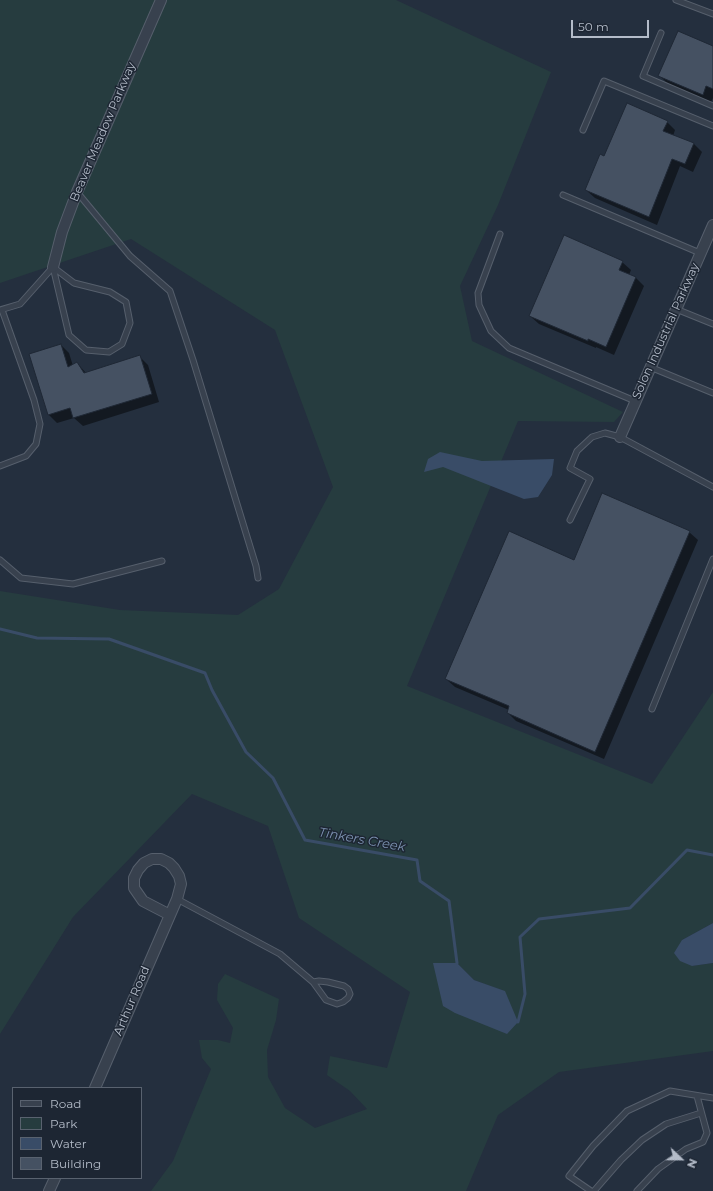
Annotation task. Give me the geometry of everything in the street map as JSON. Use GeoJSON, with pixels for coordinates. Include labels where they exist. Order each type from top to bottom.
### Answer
{"type":"FeatureCollection","features":[{"type":"Feature","properties":{"kind":"street","name":"Beaver Meadow Parkway"},"geometry":{"type":"LineString","coordinates":[[53,267],[62,232],[76,192],[161,0]]}},
{"type":"Feature","properties":{"kind":"street","name":"Solon Industrial Parkway"},"geometry":{"type":"LineString","coordinates":[[620,437],[700,253],[710,240],[713,225]]}},
{"type":"Feature","properties":{"kind":"street","name":"Arthur Road"},"geometry":{"type":"LineString","coordinates":[[95,1087],[170,915],[181,884],[176,872],[169,863],[161,859],[152,859],[144,863],[138,870],[134,878],[134,888],[142,901],[170,915]]}},
{"type":"Feature","properties":{"kind":"street"},"geometry":{"type":"LineString","coordinates":[[49,1191],[55,1179]]}},
{"type":"Feature","properties":{"kind":"lane"},"geometry":{"type":"LineString","coordinates":[[676,0],[713,14]]}},
{"type":"Feature","properties":{"kind":"lane"},"geometry":{"type":"LineString","coordinates":[[661,33],[642,76],[713,106]]}},
{"type":"Feature","properties":{"kind":"lane"},"geometry":{"type":"LineString","coordinates":[[583,130],[604,81],[713,126]]}},
{"type":"Feature","properties":{"kind":"lane"},"geometry":{"type":"LineString","coordinates":[[76,192],[130,256],[170,291],[198,375],[256,566],[258,578]]}},
{"type":"Feature","properties":{"kind":"lane"},"geometry":{"type":"LineString","coordinates":[[563,196],[700,253]]}},
{"type":"Feature","properties":{"kind":"lane"},"geometry":{"type":"LineString","coordinates":[[500,234],[478,293],[480,305],[491,331],[509,348],[636,401]]}},
{"type":"Feature","properties":{"kind":"lane"},"geometry":{"type":"LineString","coordinates":[[53,267],[74,283],[110,292],[126,302],[130,323],[122,344],[109,352],[86,350],[69,335],[53,267]]}},
{"type":"Feature","properties":{"kind":"lane"},"geometry":{"type":"LineString","coordinates":[[0,466],[26,456],[36,444],[40,424],[34,400],[1,310],[20,304],[53,267]]}},
{"type":"Feature","properties":{"kind":"lane"},"geometry":{"type":"LineString","coordinates":[[676,309],[713,324]]}},
{"type":"Feature","properties":{"kind":"lane"},"geometry":{"type":"LineString","coordinates":[[650,367],[713,393]]}},
{"type":"Feature","properties":{"kind":"lane"},"geometry":{"type":"LineString","coordinates":[[570,520],[590,479],[570,468],[577,451],[592,436],[605,433],[620,437],[713,487]]}},
{"type":"Feature","properties":{"kind":"lane"},"geometry":{"type":"LineString","coordinates":[[652,709],[713,559]]}},
{"type":"Feature","properties":{"kind":"lane"},"geometry":{"type":"LineString","coordinates":[[0,560],[21,578],[73,584],[162,561]]}},
{"type":"Feature","properties":{"kind":"lane"},"geometry":{"type":"LineString","coordinates":[[177,898],[280,954],[313,982],[326,1000],[337,1004],[343,1002],[350,994],[348,989],[344,986],[328,982],[313,982]]}},
{"type":"Feature","properties":{"kind":"lane"},"geometry":{"type":"LineString","coordinates":[[701,1113],[666,1124],[642,1140],[620,1160],[593,1191],[569,1176],[593,1146],[627,1111],[670,1091],[713,1098]]}},
{"type":"Feature","properties":{"kind":"lane"},"geometry":{"type":"LineString","coordinates":[[637,1191],[658,1169],[686,1149],[703,1142],[707,1133],[697,1096]]}},
{"type":"Feature","properties":{"kind":"green space"},"geometry":{"type":"Polygon","coordinates":[[[0,0],[396,0],[551,72],[498,205],[460,286],[472,341],[623,412],[614,422],[518,421],[407,686],[652,784],[713,692],[713,923],[682,940],[692,966],[713,963],[713,1051],[559,1072],[498,1115],[466,1191],[151,1191],[173,1161],[211,1069],[202,1058],[199,1040],[218,1040],[230,1043],[233,1028],[217,1000],[218,984],[225,974],[279,999],[276,1020],[267,1050],[268,1077],[285,1108],[315,1128],[367,1109],[350,1091],[327,1075],[330,1056],[387,1068],[410,992],[299,918],[268,826],[192,794],[73,917],[0,1034],[0,591],[120,610],[238,615],[279,589],[333,487],[275,330],[131,239],[0,283],[0,0]],[[457,963],[507,1034],[504,991],[474,980],[457,963]]]}},
{"type":"Feature","properties":{"kind":"water"},"geometry":{"type":"Polygon","coordinates":[[[440,452],[482,461],[554,459],[552,475],[538,497],[524,499],[443,467],[424,472],[428,459],[440,452]]]}},
{"type":"Feature","properties":{"kind":"water"},"geometry":{"type":"Polygon","coordinates":[[[713,923],[713,963],[692,966],[680,961],[674,953],[682,940],[713,923]]]}},
{"type":"Feature","properties":{"kind":"water"},"geometry":{"type":"Polygon","coordinates":[[[433,963],[457,963],[474,980],[505,991],[518,1022],[507,1034],[455,1013],[443,1006],[433,963]]]}},
{"type":"Feature","properties":{"kind":"building"},"geometry":{"type":"Polygon","coordinates":[[[678,31],[713,46],[713,89],[706,86],[703,95],[658,76],[678,31]]]}},
{"type":"Feature","properties":{"kind":"building"},"geometry":{"type":"Polygon","coordinates":[[[627,103],[668,121],[663,131],[694,143],[685,164],[672,159],[649,217],[585,190],[600,154],[604,156],[627,103]]]}},
{"type":"Feature","properties":{"kind":"building"},"geometry":{"type":"Polygon","coordinates":[[[564,235],[623,261],[619,270],[636,277],[606,347],[529,316],[564,235]]]}},
{"type":"Feature","properties":{"kind":"building"},"geometry":{"type":"Polygon","coordinates":[[[61,344],[68,367],[77,362],[84,373],[140,355],[152,394],[73,418],[70,408],[48,415],[29,354],[61,344]]]}},
{"type":"Feature","properties":{"kind":"building"},"geometry":{"type":"Polygon","coordinates":[[[602,493],[690,531],[595,752],[507,713],[509,706],[445,679],[509,531],[574,560],[602,493]]]}},
{"type":"Feature","properties":{"kind":"waterway","name":"Tinkers Creek"},"geometry":{"type":"LineString","coordinates":[[0,629],[37,638],[109,639],[205,673],[212,690],[246,752],[273,778],[305,840],[417,860],[420,881],[449,901],[457,963]]}},
{"type":"Feature","properties":{"kind":"waterway","name":"Tinkers Creek"},"geometry":{"type":"LineString","coordinates":[[518,1022],[525,994],[520,937],[539,919],[630,908],[687,850],[713,855]]}}]}
